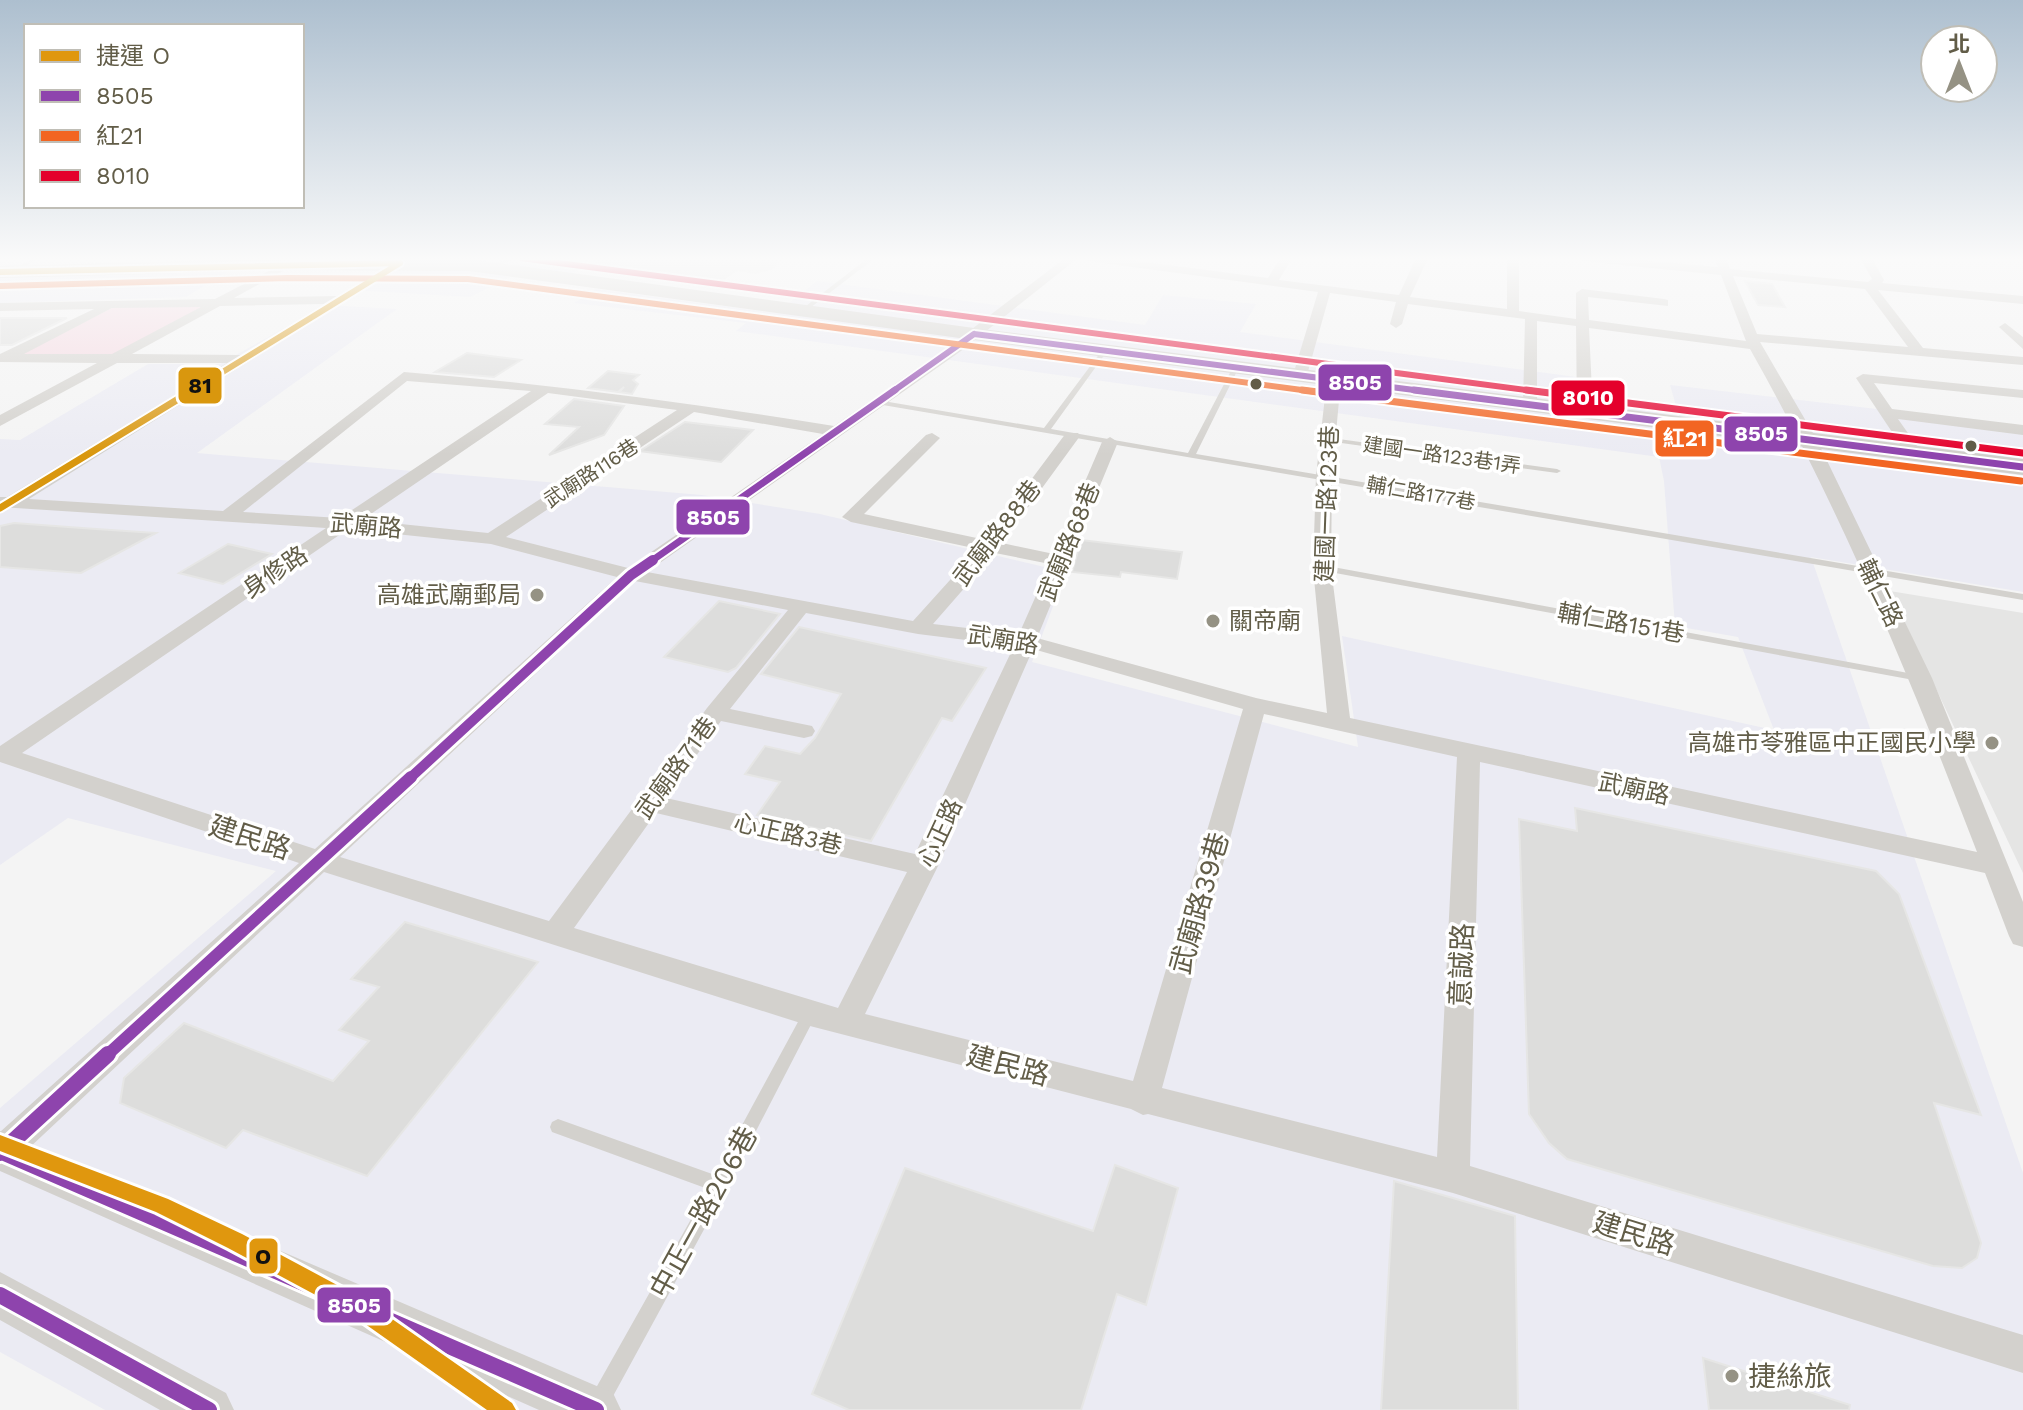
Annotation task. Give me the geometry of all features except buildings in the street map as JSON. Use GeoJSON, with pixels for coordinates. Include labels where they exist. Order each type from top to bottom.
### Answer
{"type":"FeatureCollection","features":[{"type":"Feature","properties":{"kind":"main road"},"geometry":{"type":"LineString","coordinates":[[902,324],[2023,467]]}},
{"type":"Feature","properties":{"kind":"street"},"geometry":{"type":"LineString","coordinates":[[2,358],[73,324]]}},
{"type":"Feature","properties":{"kind":"street"},"geometry":{"type":"LineString","coordinates":[[0,421],[177,324]]}},
{"type":"Feature","properties":{"kind":"street"},"geometry":{"type":"LineString","coordinates":[[3,504],[302,324]]}},
{"type":"Feature","properties":{"kind":"street"},"geometry":{"type":"LineString","coordinates":[[595,1410],[1,1152],[631,575],[987,324]]}},
{"type":"Feature","properties":{"kind":"street"},"geometry":{"type":"LineString","coordinates":[[1300,375],[1315,324]]}},
{"type":"Feature","properties":{"kind":"street"},"geometry":{"type":"LineString","coordinates":[[1530,405],[1531,324]]}},
{"type":"Feature","properties":{"kind":"street"},"geometry":{"type":"LineString","coordinates":[[1582,324],[1585,413]]}},
{"type":"Feature","properties":{"kind":"street"},"geometry":{"type":"LineString","coordinates":[[1589,324],[1753,342],[2023,361]]}},
{"type":"Feature","properties":{"kind":"street","name":"輔仁路"},"geometry":{"type":"LineString","coordinates":[[1746,324],[1753,342],[1809,440],[1921,678],[2023,936]]}},
{"type":"Feature","properties":{"kind":"street"},"geometry":{"type":"LineString","coordinates":[[1898,324],[1919,352]]}},
{"type":"Feature","properties":{"kind":"street"},"geometry":{"type":"LineString","coordinates":[[2005,327],[2023,345]]}},
{"type":"Feature","properties":{"kind":"street"},"geometry":{"type":"LineString","coordinates":[[2,358],[245,359]]}},
{"type":"Feature","properties":{"kind":"street"},"geometry":{"type":"LineString","coordinates":[[227,516],[404,376],[545,388],[691,407],[836,431]]}},
{"type":"Feature","properties":{"kind":"street"},"geometry":{"type":"LineString","coordinates":[[1914,453],[1863,378],[2023,394]]}},
{"type":"Feature","properties":{"kind":"street","name":"建國一路123巷"},"geometry":{"type":"LineString","coordinates":[[1334,379],[1324,476],[1322,568],[1339,724]]}},
{"type":"Feature","properties":{"kind":"street","name":"身修路"},"geometry":{"type":"LineString","coordinates":[[1,755],[545,388]]}},
{"type":"Feature","properties":{"kind":"street","name":"武廟路116巷"},"geometry":{"type":"LineString","coordinates":[[491,539],[691,407]]}},
{"type":"Feature","properties":{"kind":"street"},"geometry":{"type":"LineString","coordinates":[[1887,413],[2023,430]]}},
{"type":"Feature","properties":{"kind":"street","name":"武廟路88巷"},"geometry":{"type":"LineString","coordinates":[[918,628],[992,545],[1072,436]]}},
{"type":"Feature","properties":{"kind":"street"},"geometry":{"type":"LineString","coordinates":[[932,438],[851,517],[1061,561]]}},
{"type":"Feature","properties":{"kind":"street","name":"武廟路68巷"},"geometry":{"type":"LineString","coordinates":[[1027,641],[1110,442]]}},
{"type":"Feature","properties":{"kind":"street","name":"武廟路"},"geometry":{"type":"LineString","coordinates":[[3,504],[347,524],[491,539],[631,575],[918,628],[1027,641],[1255,705],[1469,754],[1993,865]]}},
{"type":"Feature","properties":{"kind":"street","name":"武廟路71巷"},"geometry":{"type":"LineString","coordinates":[[555,934],[715,713],[801,606]]}},
{"type":"Feature","properties":{"kind":"street","name":"心正路"},"geometry":{"type":"LineString","coordinates":[[846,1022],[925,866],[1027,641]]}},
{"type":"Feature","properties":{"kind":"street","name":"武廟路39巷"},"geometry":{"type":"LineString","coordinates":[[1143,1101],[1255,705]]}},
{"type":"Feature","properties":{"kind":"street"},"geometry":{"type":"LineString","coordinates":[[715,713],[804,731]]}},
{"type":"Feature","properties":{"kind":"street","name":"意誠路"},"geometry":{"type":"LineString","coordinates":[[1453,1177],[1469,754]]}},
{"type":"Feature","properties":{"kind":"street","name":"建民路"},"geometry":{"type":"LineString","coordinates":[[1,755],[318,860],[810,1013],[1143,1101],[1453,1177],[2023,1354]]}},
{"type":"Feature","properties":{"kind":"street","name":"心正路3巷"},"geometry":{"type":"LineString","coordinates":[[650,803],[925,866]]}},
{"type":"Feature","properties":{"kind":"street"},"geometry":{"type":"LineString","coordinates":[[0,1295],[209,1410]]}},
{"type":"Feature","properties":{"kind":"lane"},"geometry":{"type":"LineString","coordinates":[[1046,431],[1105,350]]}},
{"type":"Feature","properties":{"kind":"lane"},"geometry":{"type":"LineString","coordinates":[[1191,455],[1236,367]]}},
{"type":"Feature","properties":{"kind":"lane","name":"輔仁路177巷"},"geometry":{"type":"LineString","coordinates":[[877,402],[2023,597]]}},
{"type":"Feature","properties":{"kind":"lane","name":"建國一路123巷1弄"},"geometry":{"type":"LineString","coordinates":[[1327,439],[1557,471]]}},
{"type":"Feature","properties":{"kind":"lane","name":"輔仁路151巷"},"geometry":{"type":"LineString","coordinates":[[1322,568],[1921,678]]}},
{"type":"Feature","properties":{"kind":"lane","name":"中正一路206巷"},"geometry":{"type":"LineString","coordinates":[[595,1410],[810,1013]]}},
{"type":"Feature","properties":{"kind":"lane"},"geometry":{"type":"LineString","coordinates":[[558,1127],[719,1185]]}},
{"type":"Feature","properties":{"kind":"shaded area"},"geometry":{"type":"Polygon","coordinates":[[[81,324],[171,324],[112,355],[19,355],[81,324]]]}},
{"type":"Feature","properties":{"kind":"shaded area"},"geometry":{"type":"Polygon","coordinates":[[[292,324],[376,324],[197,453],[702,495],[820,514],[1066,572],[1032,662],[1358,747],[1342,636],[1774,730],[1738,637],[1675,626],[1664,481],[1659,457],[736,331],[745,324],[1245,324],[1240,332],[1591,379],[1595,401],[1679,416],[1670,385],[2023,426],[2023,592],[1811,557],[2023,1173],[2023,1410],[105,1410],[0,1352],[0,1108],[276,871],[68,818],[0,865],[0,439],[20,440],[148,364],[220,364],[292,324]]]}},
{"type":"Feature","properties":{"kind":"shaded area","name":"高雄市苓雅區中正國民小學"},"geometry":{"type":"Polygon","coordinates":[[[1890,591],[2023,613],[2023,873],[1890,591]]]}},
{"type":"Feature","properties":{"kind":"metro line","name":"O"},"geometry":{"type":"LineString","coordinates":[[0,1143],[161,1205],[235,1241],[358,1307],[505,1410]]}},
{"type":"Feature","properties":{"kind":"transit line","name":"81"},"geometry":{"type":"LineString","coordinates":[[0,508],[301,324]]}},
{"type":"Feature","properties":{"kind":"transit line","name":"紅21"},"geometry":{"type":"LineString","coordinates":[[795,324],[2021,481]]}},
{"type":"Feature","properties":{"kind":"transit line","name":"8010"},"geometry":{"type":"LineString","coordinates":[[1006,324],[2023,453]]}},
{"type":"Feature","properties":{"kind":"transit line","name":"8505"},"geometry":{"type":"LineString","coordinates":[[974,334],[2023,467]]}},
{"type":"Feature","properties":{"kind":"transit line","name":"8505"},"geometry":{"type":"LineString","coordinates":[[0,1153],[631,575],[974,334]]}},
{"type":"Feature","properties":{"kind":"transit line","name":"8505"},"geometry":{"type":"LineString","coordinates":[[2,1152],[596,1410]]}},
{"type":"Feature","properties":{"kind":"transit line","name":"8505"},"geometry":{"type":"LineString","coordinates":[[0,1295],[209,1410]]}},
{"type":"Feature","properties":{"kind":"place","name":"高雄武廟郵局"},"geometry":{"type":"Point","coordinates":[537,595]}},
{"type":"Feature","properties":{"kind":"place","name":"關帝廟"},"geometry":{"type":"Point","coordinates":[1213,621]}},
{"type":"Feature","properties":{"kind":"place","name":"高雄市苓雅區中正國民小學"},"geometry":{"type":"Point","coordinates":[1992,743]}},
{"type":"Feature","properties":{"kind":"place","name":"捷絲旅"},"geometry":{"type":"Point","coordinates":[1732,1376]}}]}
